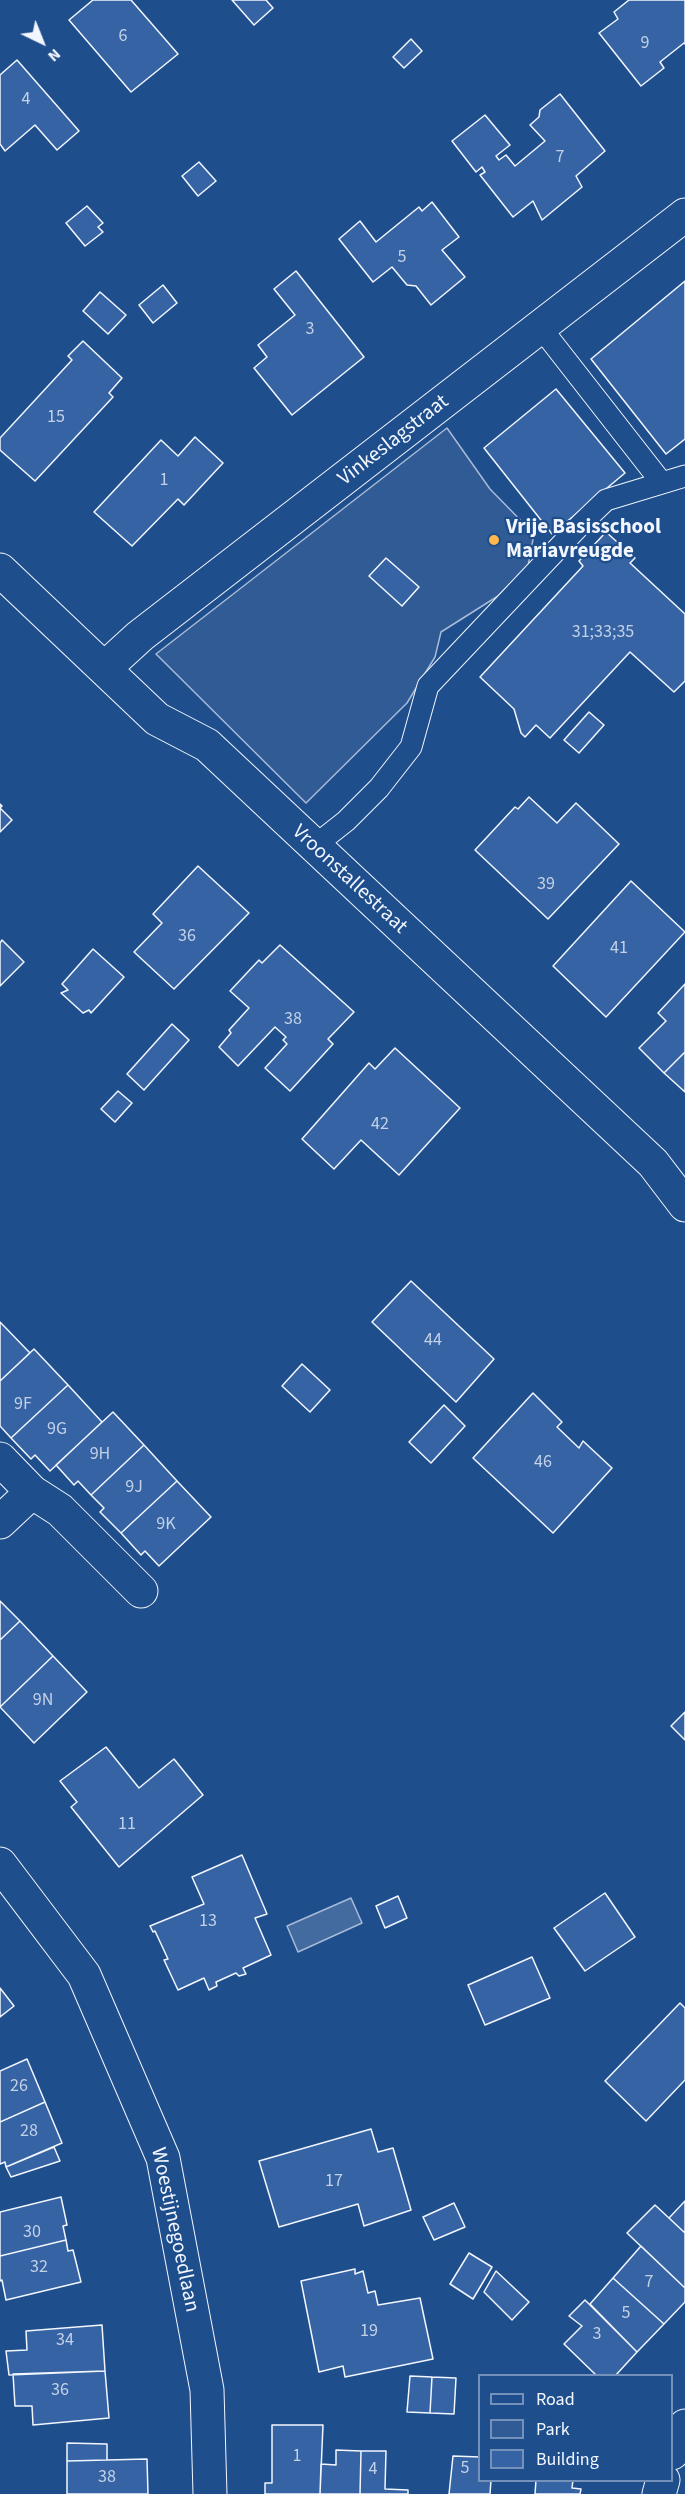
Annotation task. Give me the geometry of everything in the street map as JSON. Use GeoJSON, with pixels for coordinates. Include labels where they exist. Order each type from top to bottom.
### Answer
{"type":"FeatureCollection","features":[{"type":"Feature","properties":{"kind":"street","name":"Vinkeslagstraat"},"geometry":{"type":"LineString","coordinates":[[105,668],[140,636],[685,215]]}},
{"type":"Feature","properties":{"kind":"street","name":"Vroonstallestraat"},"geometry":{"type":"LineString","coordinates":[[0,570],[157,718],[207,746],[653,1163],[685,1204]]}},
{"type":"Feature","properties":{"kind":"street"},"geometry":{"type":"LineString","coordinates":[[0,1459],[32,1492],[60,1510],[141,1591]]}},
{"type":"Feature","properties":{"kind":"street"},"geometry":{"type":"LineString","coordinates":[[0,1522],[32,1492]]}},
{"type":"Feature","properties":{"kind":"street","name":"Woestijnegoedlaan"},"geometry":{"type":"LineString","coordinates":[[0,1864],[84,1975],[163,2158],[207,2390],[210,2494]]}},
{"type":"Feature","properties":{"kind":"street"},"geometry":{"type":"LineString","coordinates":[[673,2451],[685,2426]]}},
{"type":"Feature","properties":{"kind":"lane"},"geometry":{"type":"LineString","coordinates":[[541,328],[662,483]]}},
{"type":"Feature","properties":{"kind":"lane"},"geometry":{"type":"LineString","coordinates":[[314,847],[346,821],[379,788],[411,747],[428,686],[582,523],[606,500],[685,476]]}},
{"type":"Feature","properties":{"kind":"green space"},"geometry":{"type":"Polygon","coordinates":[[[447,428],[490,489],[534,534],[528,566],[498,596],[441,632],[435,657],[407,703],[306,803],[156,654],[447,428]]]}},
{"type":"Feature","properties":{"kind":"shaded area"},"geometry":{"type":"Polygon","coordinates":[[[351,1898],[362,1923],[298,1952],[287,1926],[351,1898]]]}},
{"type":"Feature","properties":{"kind":"building"},"geometry":{"type":"Polygon","coordinates":[[[93,0],[131,0],[178,54],[131,92],[69,20],[93,0]]]}},
{"type":"Feature","properties":{"kind":"building"},"geometry":{"type":"Polygon","coordinates":[[[232,0],[266,0],[273,8],[254,25],[232,0]]]}},
{"type":"Feature","properties":{"kind":"building"},"geometry":{"type":"Polygon","coordinates":[[[629,0],[685,0],[685,44],[660,62],[664,68],[641,86],[599,33],[618,19],[614,12],[629,0]]]}},
{"type":"Feature","properties":{"kind":"building"},"geometry":{"type":"Polygon","coordinates":[[[411,39],[422,51],[404,68],[393,57],[411,39]]]}},
{"type":"Feature","properties":{"kind":"building"},"geometry":{"type":"Polygon","coordinates":[[[17,60],[79,131],[57,150],[35,125],[5,151],[0,144],[0,75],[17,60]]]}},
{"type":"Feature","properties":{"kind":"building"},"geometry":{"type":"Polygon","coordinates":[[[560,94],[605,151],[576,176],[582,187],[542,220],[533,201],[513,217],[480,175],[485,172],[482,167],[476,172],[452,141],[485,115],[510,145],[496,156],[499,160],[506,155],[515,166],[545,141],[530,125],[539,117],[540,110],[560,94]]]}},
{"type":"Feature","properties":{"kind":"building"},"geometry":{"type":"Polygon","coordinates":[[[199,162],[216,181],[198,196],[182,176],[199,162]]]}},
{"type":"Feature","properties":{"kind":"building"},"geometry":{"type":"Polygon","coordinates":[[[432,202],[459,237],[442,250],[465,277],[431,305],[416,286],[407,285],[392,267],[373,282],[339,239],[360,221],[376,242],[419,207],[422,211],[432,202]]]}},
{"type":"Feature","properties":{"kind":"building"},"geometry":{"type":"Polygon","coordinates":[[[87,206],[103,223],[98,227],[103,232],[85,246],[66,223],[87,206]]]}},
{"type":"Feature","properties":{"kind":"building"},"geometry":{"type":"Polygon","coordinates":[[[296,271],[364,357],[292,415],[254,368],[267,357],[258,345],[295,315],[274,289],[296,271]]]}},
{"type":"Feature","properties":{"kind":"building"},"geometry":{"type":"Polygon","coordinates":[[[685,281],[685,439],[666,454],[591,359],[685,281]]]}},
{"type":"Feature","properties":{"kind":"building"},"geometry":{"type":"Polygon","coordinates":[[[163,285],[177,303],[153,323],[139,305],[163,285]]]}},
{"type":"Feature","properties":{"kind":"building"},"geometry":{"type":"Polygon","coordinates":[[[100,292],[126,315],[108,334],[83,311],[100,292]]]}},
{"type":"Feature","properties":{"kind":"building"},"geometry":{"type":"Polygon","coordinates":[[[83,341],[122,378],[109,393],[113,397],[35,481],[0,450],[0,438],[72,360],[68,356],[83,341]]]}},
{"type":"Feature","properties":{"kind":"building"},"geometry":{"type":"Polygon","coordinates":[[[556,389],[625,473],[552,534],[484,448],[556,389]]]}},
{"type":"Feature","properties":{"kind":"building"},"geometry":{"type":"Polygon","coordinates":[[[195,437],[223,463],[184,505],[178,499],[132,546],[94,512],[161,440],[178,456],[195,437]]]}},
{"type":"Feature","properties":{"kind":"building"},"geometry":{"type":"Polygon","coordinates":[[[606,532],[635,558],[630,563],[685,614],[685,681],[674,692],[630,652],[550,738],[536,725],[525,737],[521,733],[514,709],[480,677],[583,566],[579,561],[606,532]]]}},
{"type":"Feature","properties":{"kind":"building"},"geometry":{"type":"Polygon","coordinates":[[[386,558],[419,587],[402,606],[369,576],[386,558]]]}},
{"type":"Feature","properties":{"kind":"building"},"geometry":{"type":"Polygon","coordinates":[[[589,712],[604,725],[579,753],[564,740],[589,712]]]}},
{"type":"Feature","properties":{"kind":"building"},"geometry":{"type":"Polygon","coordinates":[[[529,797],[557,823],[576,803],[619,844],[548,919],[475,850],[515,807],[518,809],[529,797]]]}},
{"type":"Feature","properties":{"kind":"building"},"geometry":{"type":"Polygon","coordinates":[[[0,808],[12,820],[0,832],[0,808]]]}},
{"type":"Feature","properties":{"kind":"building"},"geometry":{"type":"Polygon","coordinates":[[[198,866],[249,913],[174,989],[134,952],[162,923],[153,914],[198,866]]]}},
{"type":"Feature","properties":{"kind":"building"},"geometry":{"type":"Polygon","coordinates":[[[631,881],[685,932],[606,1017],[553,966],[631,881]]]}},
{"type":"Feature","properties":{"kind":"building"},"geometry":{"type":"Polygon","coordinates":[[[2,940],[24,962],[0,986],[0,943],[2,940]]]}},
{"type":"Feature","properties":{"kind":"building"},"geometry":{"type":"Polygon","coordinates":[[[280,945],[354,1012],[328,1039],[333,1044],[290,1091],[265,1068],[287,1044],[283,1040],[286,1037],[275,1027],[238,1066],[219,1047],[231,1033],[229,1030],[249,1008],[230,991],[259,960],[262,963],[280,945]]]}},
{"type":"Feature","properties":{"kind":"building"},"geometry":{"type":"Polygon","coordinates":[[[93,949],[124,977],[91,1013],[89,1010],[83,1013],[61,993],[68,990],[62,984],[93,949]]]}},
{"type":"Feature","properties":{"kind":"building"},"geometry":{"type":"Polygon","coordinates":[[[685,984],[685,1052],[664,1073],[639,1048],[666,1021],[658,1013],[685,984]]]}},
{"type":"Feature","properties":{"kind":"building"},"geometry":{"type":"Polygon","coordinates":[[[172,1024],[189,1040],[144,1090],[127,1074],[172,1024]]]}},
{"type":"Feature","properties":{"kind":"building"},"geometry":{"type":"Polygon","coordinates":[[[395,1048],[460,1108],[399,1175],[361,1140],[334,1169],[302,1139],[369,1063],[375,1069],[395,1048]]]}},
{"type":"Feature","properties":{"kind":"building"},"geometry":{"type":"Polygon","coordinates":[[[685,1052],[685,1092],[664,1073],[685,1052]]]}},
{"type":"Feature","properties":{"kind":"building"},"geometry":{"type":"Polygon","coordinates":[[[118,1091],[132,1103],[115,1122],[101,1109],[118,1091]]]}},
{"type":"Feature","properties":{"kind":"building"},"geometry":{"type":"Polygon","coordinates":[[[411,1281],[494,1359],[456,1402],[372,1322],[411,1281]]]}},
{"type":"Feature","properties":{"kind":"building"},"geometry":{"type":"Polygon","coordinates":[[[0,1322],[30,1353],[0,1381],[0,1322]]]}},
{"type":"Feature","properties":{"kind":"building"},"geometry":{"type":"Polygon","coordinates":[[[34,1349],[68,1385],[11,1438],[0,1426],[0,1381],[34,1349]]]}},
{"type":"Feature","properties":{"kind":"building"},"geometry":{"type":"Polygon","coordinates":[[[302,1364],[330,1390],[310,1412],[282,1386],[302,1364]]]}},
{"type":"Feature","properties":{"kind":"building"},"geometry":{"type":"Polygon","coordinates":[[[68,1385],[102,1422],[50,1471],[35,1455],[31,1459],[11,1438],[68,1385]]]}},
{"type":"Feature","properties":{"kind":"building"},"geometry":{"type":"Polygon","coordinates":[[[533,1393],[562,1422],[557,1427],[579,1448],[583,1441],[612,1468],[553,1533],[473,1458],[533,1393]]]}},
{"type":"Feature","properties":{"kind":"building"},"geometry":{"type":"Polygon","coordinates":[[[444,1405],[465,1426],[431,1463],[409,1442],[444,1405]]]}},
{"type":"Feature","properties":{"kind":"building"},"geometry":{"type":"Polygon","coordinates":[[[113,1412],[144,1445],[91,1495],[78,1481],[74,1485],[56,1465],[113,1412]]]}},
{"type":"Feature","properties":{"kind":"building"},"geometry":{"type":"Polygon","coordinates":[[[144,1445],[177,1481],[121,1533],[100,1512],[104,1508],[91,1495],[144,1445]]]}},
{"type":"Feature","properties":{"kind":"building"},"geometry":{"type":"Polygon","coordinates":[[[177,1481],[211,1517],[159,1566],[145,1551],[141,1555],[121,1533],[177,1481]]]}},
{"type":"Feature","properties":{"kind":"building"},"geometry":{"type":"Polygon","coordinates":[[[0,1601],[20,1621],[0,1640],[0,1601]]]}},
{"type":"Feature","properties":{"kind":"building"},"geometry":{"type":"Polygon","coordinates":[[[20,1621],[53,1656],[0,1707],[0,1640],[20,1621]]]}},
{"type":"Feature","properties":{"kind":"building"},"geometry":{"type":"Polygon","coordinates":[[[53,1656],[87,1692],[34,1743],[0,1707],[53,1656]]]}},
{"type":"Feature","properties":{"kind":"building"},"geometry":{"type":"Polygon","coordinates":[[[685,1712],[685,1740],[671,1726],[685,1712]]]}},
{"type":"Feature","properties":{"kind":"building"},"geometry":{"type":"Polygon","coordinates":[[[106,1747],[139,1788],[174,1759],[203,1795],[119,1867],[71,1807],[77,1802],[60,1781],[106,1747]]]}},
{"type":"Feature","properties":{"kind":"building"},"geometry":{"type":"Polygon","coordinates":[[[242,1855],[267,1914],[255,1918],[271,1955],[243,1968],[246,1974],[239,1976],[236,1973],[216,1982],[217,1986],[209,1990],[204,1978],[178,1990],[164,1960],[168,1959],[155,1931],[153,1932],[150,1926],[204,1904],[192,1877],[242,1855]]]}},
{"type":"Feature","properties":{"kind":"building"},"geometry":{"type":"Polygon","coordinates":[[[605,1893],[635,1937],[585,1971],[554,1928],[605,1893]]]}},
{"type":"Feature","properties":{"kind":"building"},"geometry":{"type":"Polygon","coordinates":[[[398,1896],[407,1918],[385,1928],[376,1906],[398,1896]]]}},
{"type":"Feature","properties":{"kind":"building"},"geometry":{"type":"Polygon","coordinates":[[[532,1957],[550,1998],[485,2025],[468,1985],[532,1957]]]}},
{"type":"Feature","properties":{"kind":"building"},"geometry":{"type":"Polygon","coordinates":[[[0,1988],[14,2006],[0,2017],[0,1988]]]}},
{"type":"Feature","properties":{"kind":"building"},"geometry":{"type":"Polygon","coordinates":[[[680,2003],[685,2008],[685,2080],[646,2121],[605,2081],[680,2003]]]}},
{"type":"Feature","properties":{"kind":"building"},"geometry":{"type":"Polygon","coordinates":[[[27,2059],[45,2102],[0,2122],[0,2071],[27,2059]]]}},
{"type":"Feature","properties":{"kind":"building"},"geometry":{"type":"Polygon","coordinates":[[[45,2102],[62,2143],[6,2167],[5,2162],[0,2164],[0,2122],[45,2102]]]}},
{"type":"Feature","properties":{"kind":"building"},"geometry":{"type":"Polygon","coordinates":[[[371,2129],[378,2152],[393,2148],[411,2210],[364,2226],[358,2204],[279,2227],[259,2161],[371,2129]]]}},
{"type":"Feature","properties":{"kind":"building"},"geometry":{"type":"Polygon","coordinates":[[[54,2147],[60,2161],[11,2177],[6,2167],[54,2147]]]}},
{"type":"Feature","properties":{"kind":"building"},"geometry":{"type":"Polygon","coordinates":[[[61,2197],[67,2225],[63,2226],[66,2240],[0,2256],[0,2212],[61,2197]]]}},
{"type":"Feature","properties":{"kind":"building"},"geometry":{"type":"Polygon","coordinates":[[[685,2201],[685,2233],[669,2218],[685,2201]]]}},
{"type":"Feature","properties":{"kind":"building"},"geometry":{"type":"Polygon","coordinates":[[[454,2203],[465,2227],[434,2240],[423,2217],[454,2203]]]}},
{"type":"Feature","properties":{"kind":"building"},"geometry":{"type":"Polygon","coordinates":[[[655,2205],[685,2233],[685,2288],[627,2233],[655,2205]]]}},
{"type":"Feature","properties":{"kind":"building"},"geometry":{"type":"Polygon","coordinates":[[[66,2240],[68,2251],[73,2250],[81,2282],[6,2300],[2,2280],[0,2281],[0,2256],[66,2240]]]}},
{"type":"Feature","properties":{"kind":"building"},"geometry":{"type":"Polygon","coordinates":[[[641,2246],[685,2288],[685,2302],[664,2324],[613,2278],[641,2246]]]}},
{"type":"Feature","properties":{"kind":"building"},"geometry":{"type":"Polygon","coordinates":[[[469,2253],[492,2267],[473,2299],[450,2284],[469,2253]]]}},
{"type":"Feature","properties":{"kind":"building"},"geometry":{"type":"Polygon","coordinates":[[[355,2269],[355,2274],[363,2271],[368,2293],[375,2291],[378,2305],[420,2298],[433,2359],[345,2377],[343,2366],[319,2372],[301,2281],[355,2269]]]}},
{"type":"Feature","properties":{"kind":"building"},"geometry":{"type":"Polygon","coordinates":[[[496,2271],[529,2302],[512,2320],[484,2292],[496,2271]]]}},
{"type":"Feature","properties":{"kind":"building"},"geometry":{"type":"Polygon","coordinates":[[[613,2278],[664,2324],[637,2352],[590,2304],[613,2278]]]}},
{"type":"Feature","properties":{"kind":"building"},"geometry":{"type":"Polygon","coordinates":[[[585,2300],[637,2352],[617,2374],[595,2374],[564,2344],[582,2326],[569,2316],[585,2300]]]}},
{"type":"Feature","properties":{"kind":"building"},"geometry":{"type":"Polygon","coordinates":[[[102,2325],[105,2371],[9,2375],[6,2351],[27,2350],[26,2331],[102,2325]]]}},
{"type":"Feature","properties":{"kind":"building"},"geometry":{"type":"Polygon","coordinates":[[[105,2371],[109,2418],[33,2425],[32,2406],[15,2406],[13,2374],[105,2371]]]}},
{"type":"Feature","properties":{"kind":"building"},"geometry":{"type":"Polygon","coordinates":[[[410,2376],[432,2377],[430,2413],[407,2412],[410,2376]]]}},
{"type":"Feature","properties":{"kind":"building"},"geometry":{"type":"Polygon","coordinates":[[[432,2377],[456,2378],[454,2414],[430,2413],[432,2377]]]}},
{"type":"Feature","properties":{"kind":"building"},"geometry":{"type":"Polygon","coordinates":[[[272,2425],[323,2425],[320,2494],[265,2494],[265,2483],[272,2483],[272,2425]]]}},
{"type":"Feature","properties":{"kind":"building"},"geometry":{"type":"Polygon","coordinates":[[[67,2443],[107,2444],[107,2460],[67,2461],[67,2443]]]}},
{"type":"Feature","properties":{"kind":"building"},"geometry":{"type":"Polygon","coordinates":[[[336,2450],[361,2451],[360,2494],[320,2494],[321,2464],[336,2465],[336,2450]]]}},
{"type":"Feature","properties":{"kind":"building"},"geometry":{"type":"Polygon","coordinates":[[[361,2451],[386,2451],[385,2489],[408,2490],[408,2494],[360,2494],[361,2451]]]}},
{"type":"Feature","properties":{"kind":"building"},"geometry":{"type":"Polygon","coordinates":[[[453,2456],[478,2457],[478,2482],[491,2482],[490,2494],[449,2494],[453,2456]]]}},
{"type":"Feature","properties":{"kind":"building"},"geometry":{"type":"Polygon","coordinates":[[[147,2459],[148,2494],[67,2494],[67,2461],[147,2459]]]}},
{"type":"Feature","properties":{"kind":"building"},"geometry":{"type":"Polygon","coordinates":[[[536,2482],[573,2482],[572,2488],[581,2489],[580,2494],[535,2494],[536,2482]]]}},
{"type":"Feature","properties":{"kind":"place","name":"Vrije Basisschool Mariavreugde"},"geometry":{"type":"Point","coordinates":[494,540]}}]}
